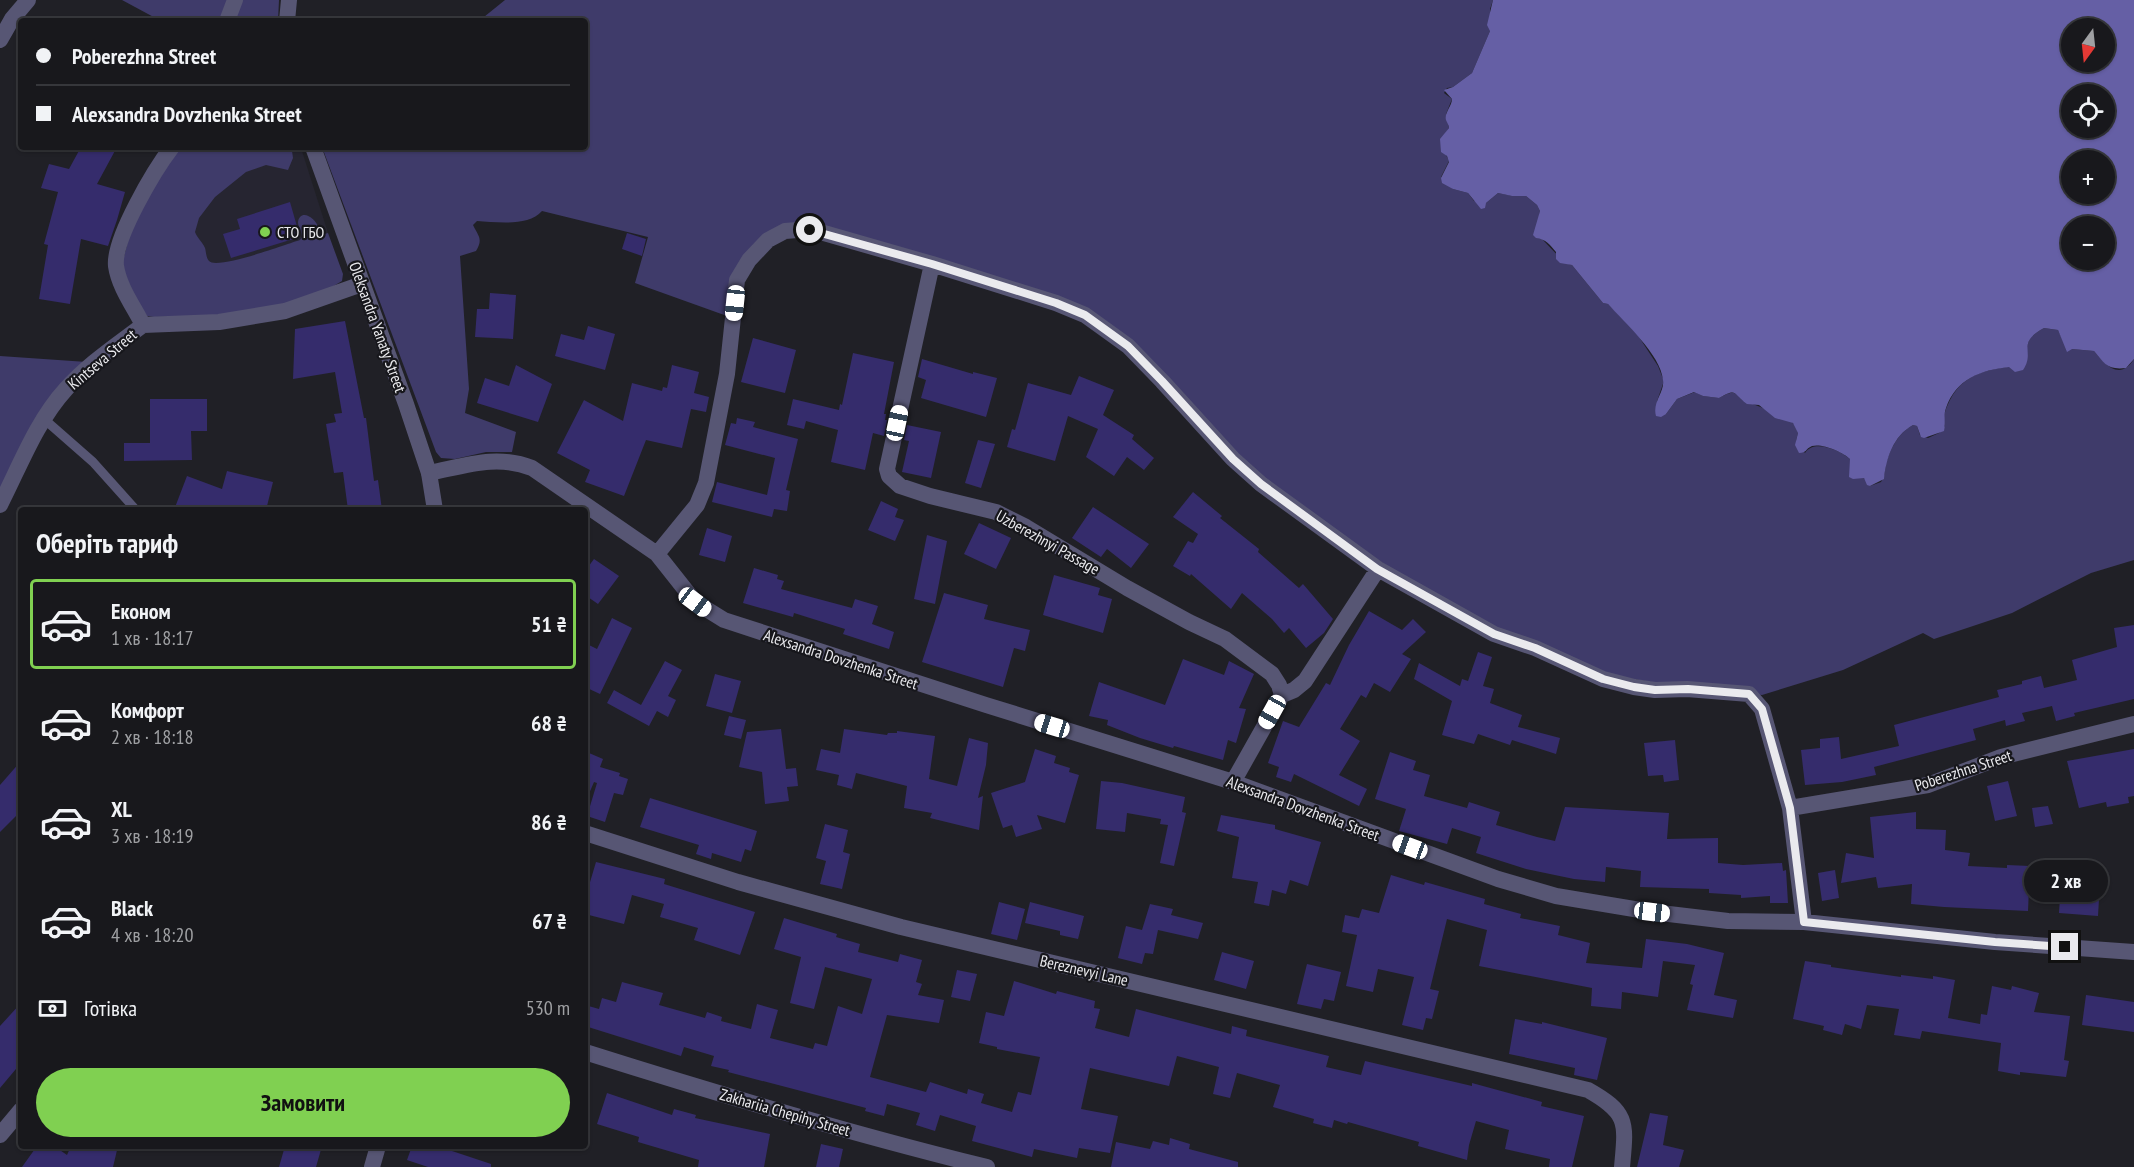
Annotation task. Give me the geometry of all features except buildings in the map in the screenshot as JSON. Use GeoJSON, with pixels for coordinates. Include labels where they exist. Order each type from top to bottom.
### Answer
{"type":"FeatureCollection","features":[{"type":"Feature","properties":{"kind":"street"},"geometry":{"type":"LineString","coordinates":[[0,39],[12,19],[28,0]]}},
{"type":"Feature","properties":{"kind":"street"},"geometry":{"type":"LineString","coordinates":[[227,18],[235,0]]}},
{"type":"Feature","properties":{"kind":"street"},"geometry":{"type":"LineString","coordinates":[[287,18],[289,0]]}},
{"type":"Feature","properties":{"kind":"street","name":"Kintseva Street"},"geometry":{"type":"LineString","coordinates":[[0,505],[44,419],[65,390],[92,364],[143,325],[127,296],[116,266],[118,248],[128,221],[170,150]]}},
{"type":"Feature","properties":{"kind":"street","name":"Oleksandra Yanaty Street"},"geometry":{"type":"LineString","coordinates":[[314,150],[406,404],[429,473],[435,507]]}},
{"type":"Feature","properties":{"kind":"street"},"geometry":{"type":"LineString","coordinates":[[657,554],[697,505],[706,483],[727,374],[737,280],[749,260],[768,240],[785,231],[810,230],[932,264],[1056,303],[1085,315],[1113,333],[1162,381],[1233,459],[1261,484],[1377,569],[1494,634],[1535,648],[1603,679],[1655,690],[1688,689],[1749,694],[1762,709],[1790,808],[1804,922]]}},
{"type":"Feature","properties":{"kind":"street","name":"Uzberezhnyi Passage"},"geometry":{"type":"LineString","coordinates":[[932,264],[887,469],[889,476],[900,486],[930,496],[996,512],[1026,527],[1127,588],[1234,645],[1272,674],[1282,695]]}},
{"type":"Feature","properties":{"kind":"street"},"geometry":{"type":"LineString","coordinates":[[143,325],[219,322],[285,310],[362,284]]}},
{"type":"Feature","properties":{"kind":"street","name":"Alexsandra Dovzhenka Street"},"geometry":{"type":"LineString","coordinates":[[429,473],[484,462],[504,460],[519,463],[532,468],[657,554],[695,602],[724,620],[975,702],[1233,782],[1498,879],[1556,896],[1652,912],[1728,921],[1804,922],[1995,942],[2134,952]]}},
{"type":"Feature","properties":{"kind":"street"},"geometry":{"type":"LineString","coordinates":[[1233,782],[1282,695],[1294,690],[1305,681],[1377,569]]}},
{"type":"Feature","properties":{"kind":"street","name":"Poberezhna Street"},"geometry":{"type":"LineString","coordinates":[[1790,808],[1928,785],[2001,757],[2134,724]]}},
{"type":"Feature","properties":{"kind":"street","name":"Bereznevyi Lane"},"geometry":{"type":"LineString","coordinates":[[588,834],[738,882],[901,927],[1588,1090],[1607,1101],[1621,1116],[1625,1131],[1622,1167]]}},
{"type":"Feature","properties":{"kind":"street","name":"Zakhariia Chepihy Street"},"geometry":{"type":"LineString","coordinates":[[588,1053],[720,1094],[987,1167]]}},
{"type":"Feature","properties":{"kind":"street"},"geometry":{"type":"LineString","coordinates":[[0,1135],[18,1114]]}},
{"type":"Feature","properties":{"kind":"street"},"geometry":{"type":"LineString","coordinates":[[372,1167],[377,1149]]}},
{"type":"Feature","properties":{"kind":"lane"},"geometry":{"type":"LineString","coordinates":[[44,419],[93,462],[133,507]]}},
{"type":"Feature","properties":{"kind":"shaded area"},"geometry":{"type":"Polygon","coordinates":[[[122,0],[229,0],[222,18],[155,18],[122,0]]]}},
{"type":"Feature","properties":{"kind":"shaded area"},"geometry":{"type":"Polygon","coordinates":[[[241,0],[279,0],[278,18],[234,18],[241,0]]]}},
{"type":"Feature","properties":{"kind":"shaded area"},"geometry":{"type":"Polygon","coordinates":[[[505,0],[1493,0],[1490,9],[1490,31],[1472,73],[1453,87],[1447,88],[1444,93],[1452,99],[1446,114],[1449,128],[1441,142],[1449,161],[1441,177],[1453,189],[1468,193],[1474,201],[1486,203],[1498,193],[1526,196],[1537,205],[1540,211],[1538,223],[1542,239],[1565,263],[1572,265],[1603,303],[1608,304],[1635,331],[1658,366],[1664,381],[1657,401],[1666,414],[1677,399],[1695,392],[1703,396],[1719,398],[1731,393],[1740,395],[1742,400],[1794,424],[1798,432],[1796,441],[1805,453],[1809,449],[1820,446],[1833,449],[1850,459],[1850,472],[1857,477],[1864,478],[1870,486],[1881,482],[1893,446],[1908,428],[1913,425],[1917,426],[1920,435],[1928,438],[1939,433],[1945,426],[1944,416],[1950,400],[1964,382],[1993,369],[2026,364],[2027,347],[2033,335],[2044,328],[2058,330],[2066,347],[2094,351],[2104,362],[2117,370],[2122,370],[2134,359],[2134,560],[2091,573],[2012,613],[1934,639],[1923,633],[1843,670],[1762,695],[1710,691],[1607,675],[1457,610],[1364,551],[1234,457],[1117,333],[830,230],[765,233],[727,316],[635,283],[648,237],[542,211],[536,216],[520,221],[477,221],[473,225],[479,238],[478,247],[476,251],[460,256],[469,389],[465,413],[516,432],[512,452],[486,452],[455,459],[441,458],[436,452],[323,150],[588,150],[588,18],[483,18],[505,0]]]}},
{"type":"Feature","properties":{"kind":"shaded area"},"geometry":{"type":"Polygon","coordinates":[[[1493,0],[2134,0],[2134,359],[2126,368],[2110,367],[2094,351],[2072,349],[2067,352],[2058,330],[2044,328],[2028,343],[2028,358],[2023,370],[2015,372],[2009,367],[1989,371],[1971,378],[1956,390],[1946,408],[1944,431],[1924,438],[1921,437],[1917,426],[1913,425],[1900,435],[1892,449],[1884,479],[1870,486],[1864,478],[1849,477],[1850,459],[1838,451],[1816,445],[1799,453],[1795,445],[1798,433],[1793,423],[1775,418],[1759,405],[1747,404],[1733,392],[1719,398],[1694,392],[1677,399],[1666,414],[1661,417],[1656,416],[1655,411],[1663,380],[1656,360],[1641,339],[1608,304],[1603,303],[1572,265],[1560,263],[1556,259],[1556,252],[1550,245],[1533,235],[1540,211],[1537,205],[1526,196],[1498,193],[1486,203],[1485,208],[1481,209],[1468,193],[1442,183],[1441,178],[1449,162],[1447,156],[1441,152],[1440,139],[1449,128],[1446,117],[1452,99],[1444,90],[1453,87],[1472,73],[1490,31],[1487,25],[1493,0]]]}},
{"type":"Feature","properties":{"kind":"shaded area"},"geometry":{"type":"Polygon","coordinates":[[[176,150],[294,150],[292,151],[293,158],[288,170],[266,165],[246,172],[215,197],[199,218],[195,232],[205,248],[209,261],[225,262],[300,240],[302,237],[298,224],[299,218],[308,216],[315,221],[319,229],[313,237],[328,233],[343,274],[342,281],[300,301],[276,307],[226,314],[147,316],[133,296],[122,264],[133,222],[176,150]]]}},
{"type":"Feature","properties":{"kind":"shaded area"},"geometry":{"type":"Polygon","coordinates":[[[295,150],[302,150],[328,233],[147,290],[220,187],[246,166],[295,150]]]}},
{"type":"Feature","properties":{"kind":"shaded area"},"geometry":{"type":"Polygon","coordinates":[[[0,356],[87,362],[0,496],[0,356]]]}},
{"type":"Feature","properties":{"kind":"place","name":"СТО ГБО"},"geometry":{"type":"Point","coordinates":[265,232]}},
{"type":"Feature","properties":{"kind":"route"},"geometry":{"type":"LineString","coordinates":[[810,230],[932,264],[1056,303],[1085,315],[1128,346],[1233,459],[1261,484],[1377,569],[1494,634],[1535,648],[1603,679],[1634,687],[1749,694],[1762,709],[1790,808],[1804,922],[2065,947]]}}]}
